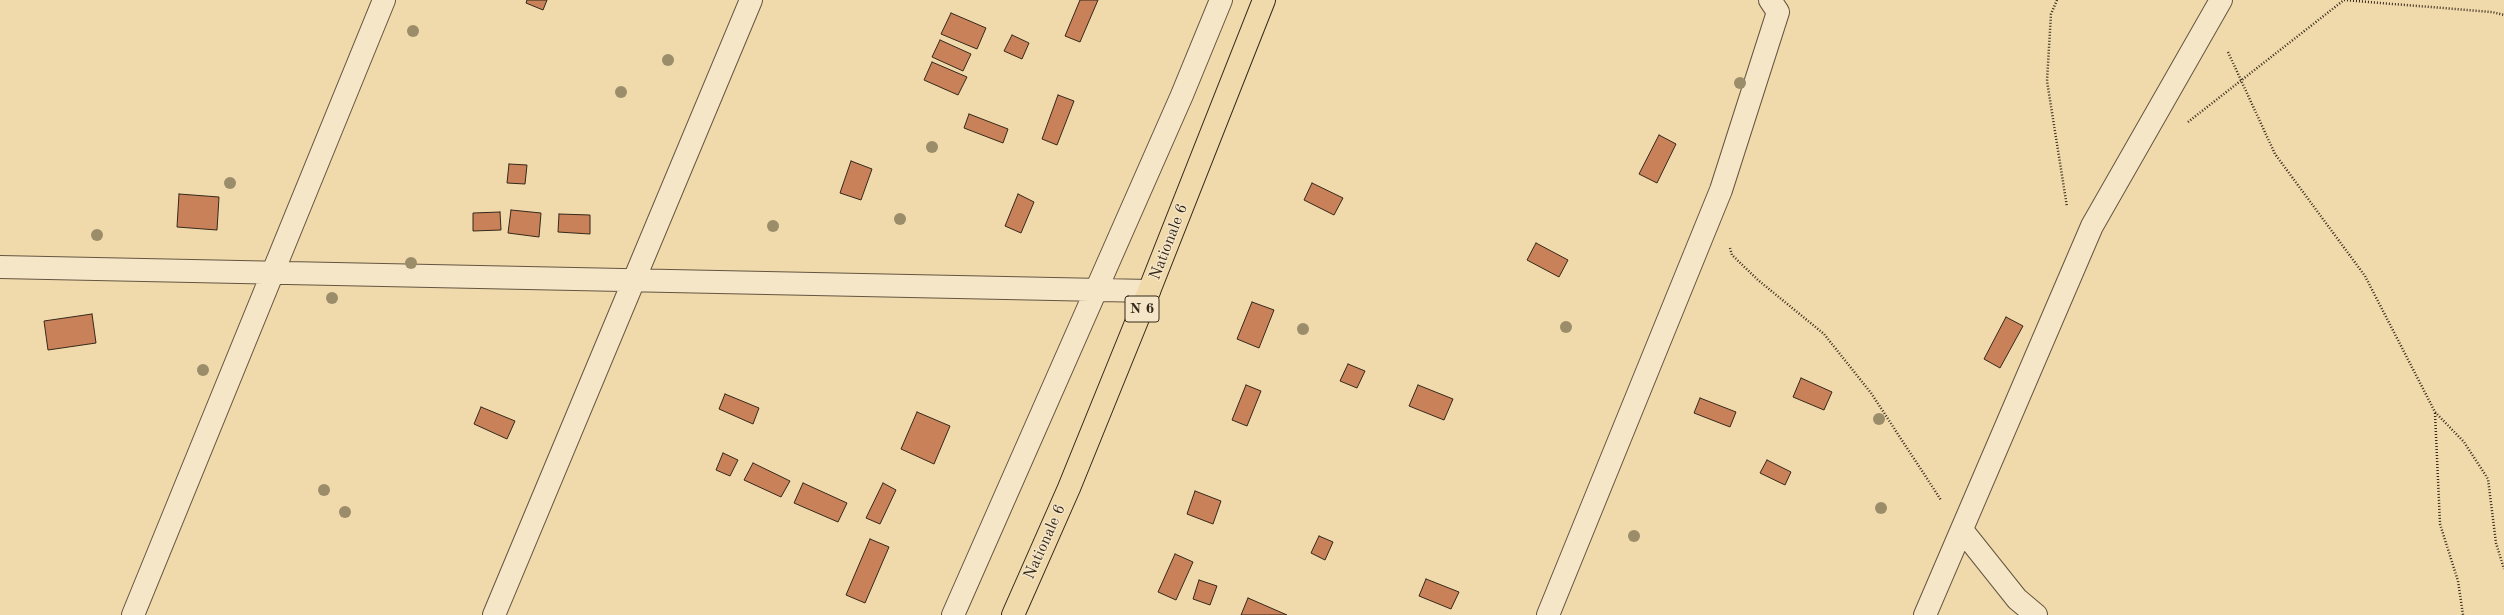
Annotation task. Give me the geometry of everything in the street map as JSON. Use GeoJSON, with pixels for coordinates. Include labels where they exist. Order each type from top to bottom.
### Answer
{"type":"FeatureCollection","features":[{"type":"Feature","properties":{"kind":"main road","name":"Nationale 6"},"geometry":{"type":"LineString","coordinates":[[1013,615],[1069,488],[1264,0]]}},
{"type":"Feature","properties":{"kind":"street"},"geometry":{"type":"LineString","coordinates":[[133,615],[384,0]]}},
{"type":"Feature","properties":{"kind":"street"},"geometry":{"type":"LineString","coordinates":[[494,615],[750,0]]}},
{"type":"Feature","properties":{"kind":"street"},"geometry":{"type":"LineString","coordinates":[[953,615],[1182,95],[1221,0]]}},
{"type":"Feature","properties":{"kind":"street"},"geometry":{"type":"LineString","coordinates":[[1548,615],[1721,190],[1778,12],[1770,0]]}},
{"type":"Feature","properties":{"kind":"street"},"geometry":{"type":"LineString","coordinates":[[1925,615],[2092,226],[2150,122],[2217,9]]}},
{"type":"Feature","properties":{"kind":"street"},"geometry":{"type":"LineString","coordinates":[[0,267],[1149,291]]}},
{"type":"Feature","properties":{"kind":"street"},"geometry":{"type":"LineString","coordinates":[[1962,530],[2017,599],[2036,615]]}},
{"type":"Feature","properties":{"kind":"path"},"geometry":{"type":"LineString","coordinates":[[2057,0],[2051,14],[2047,81],[2068,211]]}},
{"type":"Feature","properties":{"kind":"path"},"geometry":{"type":"LineString","coordinates":[[2185,124],[2240,79],[2344,0],[2504,14]]}},
{"type":"Feature","properties":{"kind":"path"},"geometry":{"type":"LineString","coordinates":[[2217,9],[2240,79],[2275,154],[2365,276],[2435,412],[2464,442],[2488,479],[2496,543],[2504,569]]}},
{"type":"Feature","properties":{"kind":"path"},"geometry":{"type":"LineString","coordinates":[[1728,242],[1732,255],[1758,280],[1824,334],[1871,393],[1962,530]]}},
{"type":"Feature","properties":{"kind":"path"},"geometry":{"type":"LineString","coordinates":[[2435,412],[2440,524],[2458,581],[2463,615]]}},
{"type":"Feature","properties":{"kind":"building"},"geometry":{"type":"Polygon","coordinates":[[[527,0],[547,0],[543,10],[526,3],[527,0]]]}},
{"type":"Feature","properties":{"kind":"building"},"geometry":{"type":"Polygon","coordinates":[[[1080,0],[1098,0],[1080,42],[1065,36],[1080,0]]]}},
{"type":"Feature","properties":{"kind":"building"},"geometry":{"type":"Polygon","coordinates":[[[951,13],[986,28],[977,49],[941,34],[951,13]]]}},
{"type":"Feature","properties":{"kind":"building"},"geometry":{"type":"Polygon","coordinates":[[[1012,35],[1029,43],[1022,59],[1004,51],[1012,35]]]}},
{"type":"Feature","properties":{"kind":"building"},"geometry":{"type":"Polygon","coordinates":[[[940,40],[971,54],[963,71],[932,57],[940,40]]]}},
{"type":"Feature","properties":{"kind":"building"},"geometry":{"type":"Polygon","coordinates":[[[932,62],[967,77],[958,95],[924,80],[932,62]]]}},
{"type":"Feature","properties":{"kind":"building"},"geometry":{"type":"Polygon","coordinates":[[[1058,95],[1074,101],[1057,145],[1042,139],[1058,95]]]}},
{"type":"Feature","properties":{"kind":"building"},"geometry":{"type":"Polygon","coordinates":[[[969,114],[1008,129],[1003,143],[964,128],[969,114]]]}},
{"type":"Feature","properties":{"kind":"building"},"geometry":{"type":"Polygon","coordinates":[[[1659,135],[1676,144],[1657,183],[1639,174],[1659,135]]]}},
{"type":"Feature","properties":{"kind":"building"},"geometry":{"type":"Polygon","coordinates":[[[851,161],[872,169],[861,200],[840,193],[851,161]]]}},
{"type":"Feature","properties":{"kind":"building"},"geometry":{"type":"Polygon","coordinates":[[[509,164],[527,165],[525,184],[507,183],[509,164]]]}},
{"type":"Feature","properties":{"kind":"building"},"geometry":{"type":"Polygon","coordinates":[[[1312,183],[1343,198],[1334,215],[1304,200],[1312,183]]]}},
{"type":"Feature","properties":{"kind":"building"},"geometry":{"type":"Polygon","coordinates":[[[179,194],[219,197],[217,230],[177,227],[179,194]]]}},
{"type":"Feature","properties":{"kind":"building"},"geometry":{"type":"Polygon","coordinates":[[[1018,194],[1034,202],[1021,233],[1005,226],[1018,194]]]}},
{"type":"Feature","properties":{"kind":"building"},"geometry":{"type":"Polygon","coordinates":[[[511,210],[541,213],[539,237],[508,233],[511,210]]]}},
{"type":"Feature","properties":{"kind":"building"},"geometry":{"type":"Polygon","coordinates":[[[500,212],[501,230],[473,231],[473,213],[500,212]]]}},
{"type":"Feature","properties":{"kind":"building"},"geometry":{"type":"Polygon","coordinates":[[[559,214],[590,215],[590,234],[558,232],[559,214]]]}},
{"type":"Feature","properties":{"kind":"building"},"geometry":{"type":"Polygon","coordinates":[[[1536,243],[1568,260],[1559,277],[1527,260],[1536,243]]]}},
{"type":"Feature","properties":{"kind":"building"},"geometry":{"type":"Polygon","coordinates":[[[1252,302],[1274,310],[1259,348],[1237,339],[1252,302]]]}},
{"type":"Feature","properties":{"kind":"building"},"geometry":{"type":"Polygon","coordinates":[[[92,314],[96,343],[48,350],[44,321],[92,314]]]}},
{"type":"Feature","properties":{"kind":"building"},"geometry":{"type":"Polygon","coordinates":[[[2006,317],[2023,326],[2000,368],[1984,359],[2006,317]]]}},
{"type":"Feature","properties":{"kind":"building"},"geometry":{"type":"Polygon","coordinates":[[[1348,364],[1365,371],[1357,388],[1340,381],[1348,364]]]}},
{"type":"Feature","properties":{"kind":"building"},"geometry":{"type":"Polygon","coordinates":[[[1801,378],[1832,392],[1824,410],[1793,397],[1801,378]]]}},
{"type":"Feature","properties":{"kind":"building"},"geometry":{"type":"Polygon","coordinates":[[[1246,385],[1261,391],[1247,426],[1232,420],[1246,385]]]}},
{"type":"Feature","properties":{"kind":"building"},"geometry":{"type":"Polygon","coordinates":[[[1418,385],[1453,399],[1444,420],[1409,406],[1418,385]]]}},
{"type":"Feature","properties":{"kind":"building"},"geometry":{"type":"Polygon","coordinates":[[[725,394],[759,408],[753,424],[719,409],[725,394]]]}},
{"type":"Feature","properties":{"kind":"building"},"geometry":{"type":"Polygon","coordinates":[[[1700,398],[1736,412],[1730,427],[1694,413],[1700,398]]]}},
{"type":"Feature","properties":{"kind":"building"},"geometry":{"type":"Polygon","coordinates":[[[481,407],[515,421],[507,439],[474,424],[481,407]]]}},
{"type":"Feature","properties":{"kind":"building"},"geometry":{"type":"Polygon","coordinates":[[[917,412],[950,426],[934,464],[901,449],[917,412]]]}},
{"type":"Feature","properties":{"kind":"building"},"geometry":{"type":"Polygon","coordinates":[[[723,453],[738,460],[730,476],[716,470],[723,453]]]}},
{"type":"Feature","properties":{"kind":"building"},"geometry":{"type":"Polygon","coordinates":[[[1767,460],[1791,472],[1785,485],[1760,473],[1767,460]]]}},
{"type":"Feature","properties":{"kind":"building"},"geometry":{"type":"Polygon","coordinates":[[[753,463],[790,481],[781,497],[744,480],[753,463]]]}},
{"type":"Feature","properties":{"kind":"building"},"geometry":{"type":"Polygon","coordinates":[[[803,483],[847,503],[838,522],[794,503],[803,483]]]}},
{"type":"Feature","properties":{"kind":"building"},"geometry":{"type":"Polygon","coordinates":[[[883,483],[896,490],[880,524],[866,518],[883,483]]]}},
{"type":"Feature","properties":{"kind":"building"},"geometry":{"type":"Polygon","coordinates":[[[1195,491],[1221,501],[1213,524],[1187,514],[1195,491]]]}},
{"type":"Feature","properties":{"kind":"building"},"geometry":{"type":"Polygon","coordinates":[[[1319,536],[1333,542],[1325,560],[1311,553],[1319,536]]]}},
{"type":"Feature","properties":{"kind":"building"},"geometry":{"type":"Polygon","coordinates":[[[870,539],[889,547],[865,603],[846,595],[870,539]]]}},
{"type":"Feature","properties":{"kind":"building"},"geometry":{"type":"Polygon","coordinates":[[[1175,554],[1193,562],[1176,600],[1158,592],[1175,554]]]}},
{"type":"Feature","properties":{"kind":"building"},"geometry":{"type":"Polygon","coordinates":[[[1426,579],[1459,592],[1451,609],[1419,596],[1426,579]]]}},
{"type":"Feature","properties":{"kind":"building"},"geometry":{"type":"Polygon","coordinates":[[[1199,580],[1217,586],[1210,605],[1193,599],[1199,580]]]}},
{"type":"Feature","properties":{"kind":"building"},"geometry":{"type":"Polygon","coordinates":[[[1248,598],[1287,615],[1241,615],[1248,598]]]}}]}
